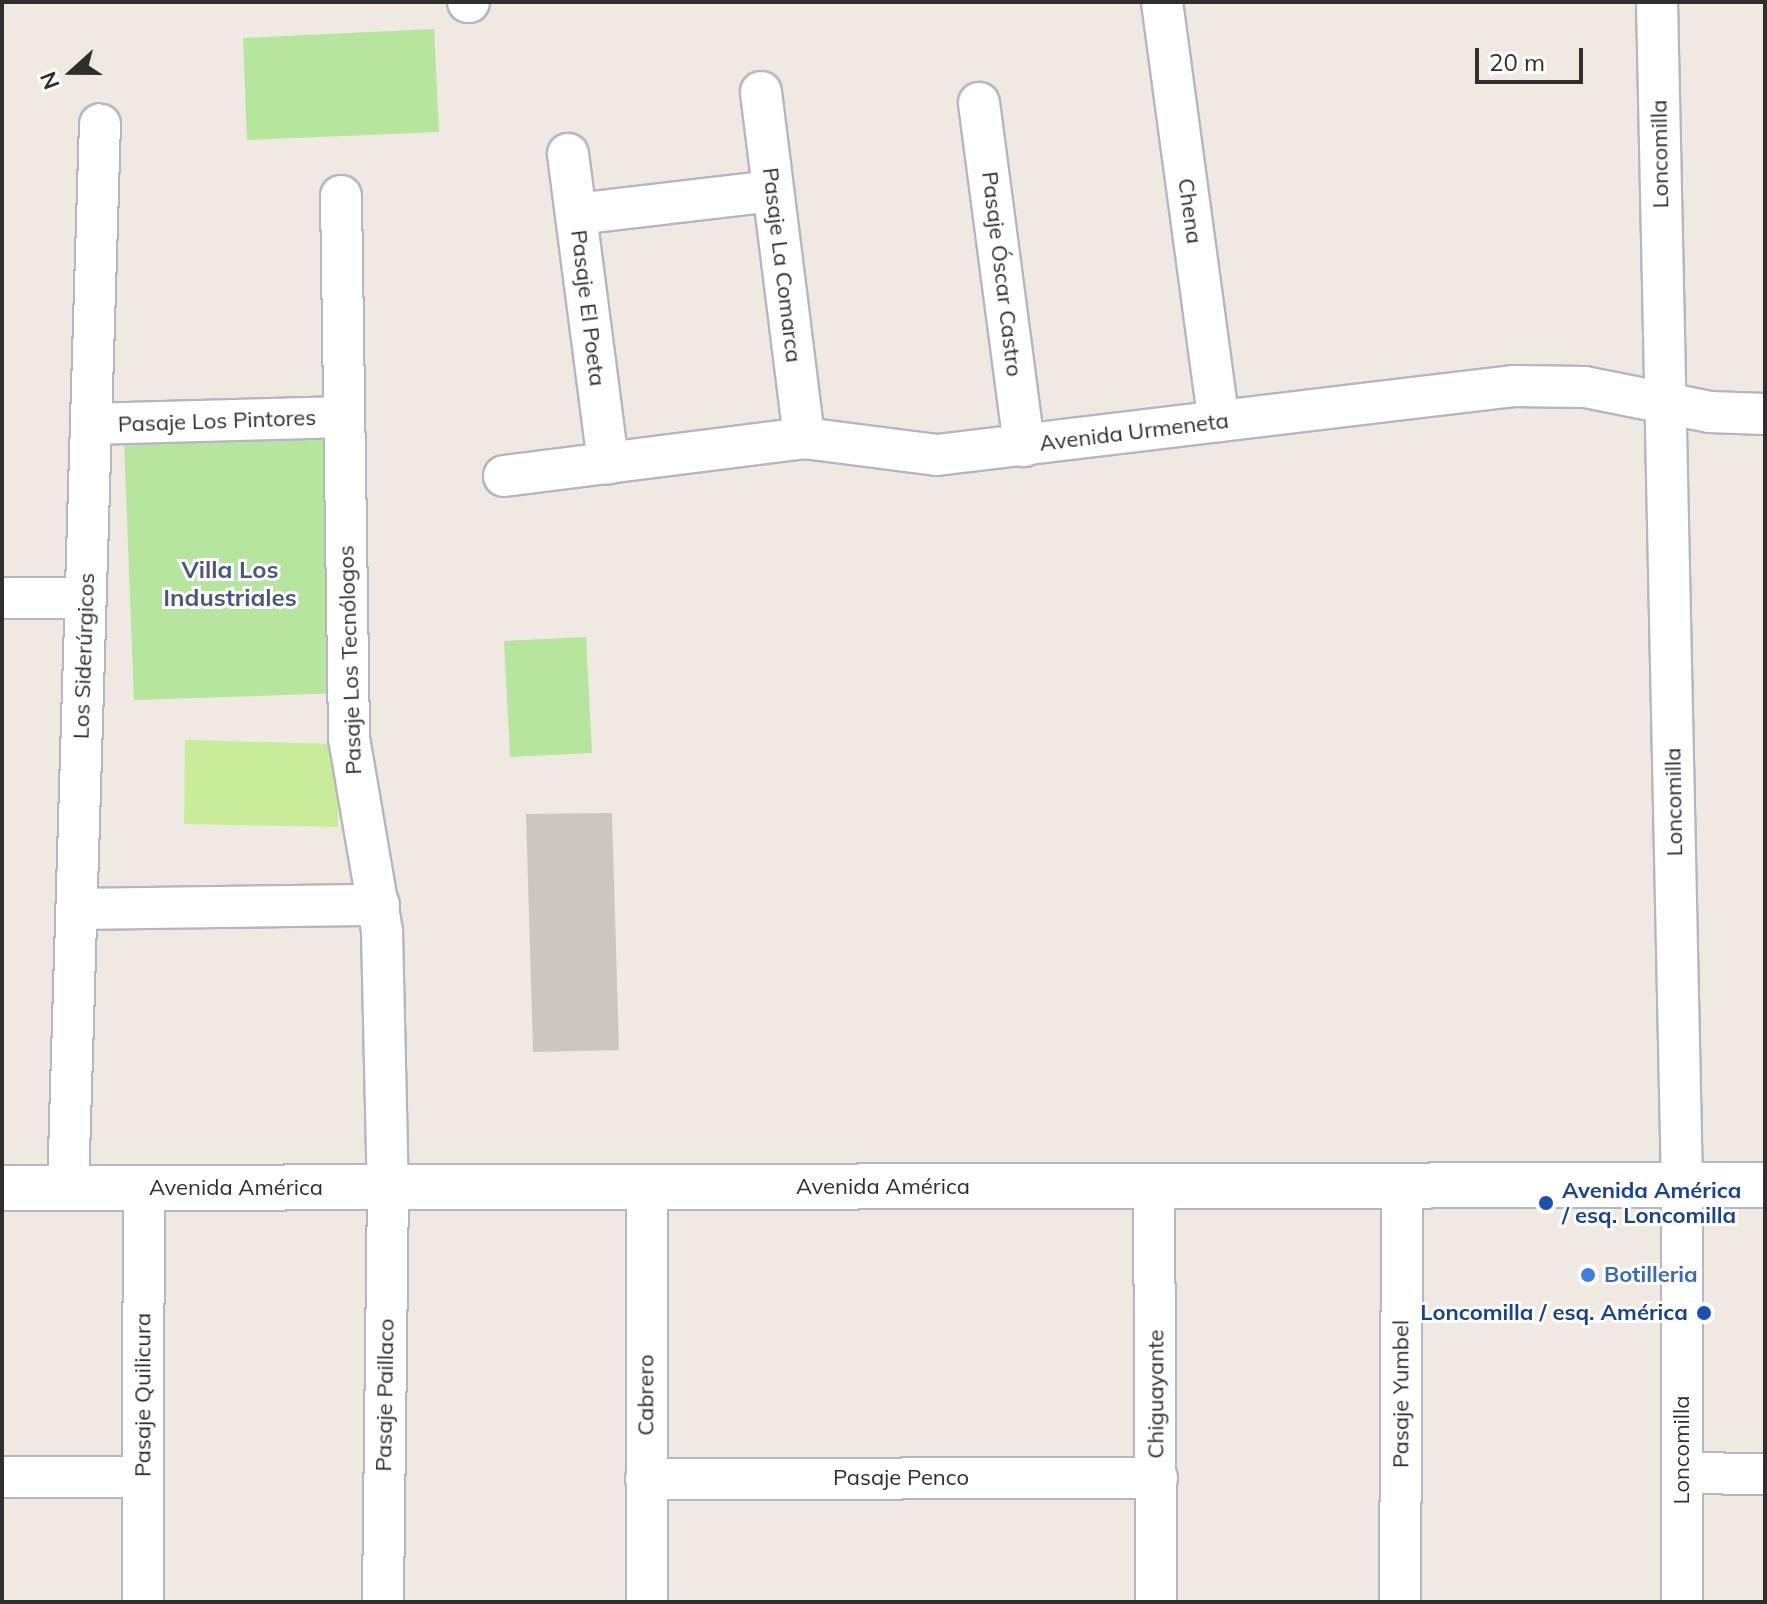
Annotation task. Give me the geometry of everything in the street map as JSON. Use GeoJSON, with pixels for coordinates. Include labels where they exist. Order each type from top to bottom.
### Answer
{"type":"FeatureCollection","features":[{"type":"Feature","properties":{"kind":"main road","name":"Avenida América"},"geometry":{"type":"LineString","coordinates":[[2,1188],[1765,1185]]}},
{"type":"Feature","properties":{"kind":"street","name":"Chena"},"geometry":{"type":"LineString","coordinates":[[1162,2],[1219,421]]}},
{"type":"Feature","properties":{"kind":"street","name":"Loncomilla"},"geometry":{"type":"LineString","coordinates":[[1657,2],[1682,1186],[1682,1602]]}},
{"type":"Feature","properties":{"kind":"street","name":"Pasaje La Comarca"},"geometry":{"type":"LineString","coordinates":[[761,92],[804,438]]}},
{"type":"Feature","properties":{"kind":"street","name":"Pasaje Óscar Castro"},"geometry":{"type":"LineString","coordinates":[[979,103],[1024,446]]}},
{"type":"Feature","properties":{"kind":"street","name":"Los Siderúrgicos"},"geometry":{"type":"LineString","coordinates":[[68,1188],[100,124]]}},
{"type":"Feature","properties":{"kind":"street","name":"Pasaje El Poeta"},"geometry":{"type":"LineString","coordinates":[[568,154],[608,463]]}},
{"type":"Feature","properties":{"kind":"street"},"geometry":{"type":"LineString","coordinates":[[576,214],[773,191]]}},
{"type":"Feature","properties":{"kind":"street","name":"Pasaje Los Tecnólogos"},"geometry":{"type":"LineString","coordinates":[[341,196],[349,738],[365,855],[379,905],[388,1188]]}},
{"type":"Feature","properties":{"kind":"street","name":"Avenida Urmeneta"},"geometry":{"type":"LineString","coordinates":[[504,476],[804,438],[924,454],[1024,446],[1513,386],[1585,387],[1710,412],[1765,414]]}},
{"type":"Feature","properties":{"kind":"street","name":"Pasaje Los Pintores"},"geometry":{"type":"LineString","coordinates":[[91,424],[343,417]]}},
{"type":"Feature","properties":{"kind":"street"},"geometry":{"type":"LineString","coordinates":[[2,598],[86,598]]}},
{"type":"Feature","properties":{"kind":"street"},"geometry":{"type":"LineString","coordinates":[[77,909],[379,905]]}},
{"type":"Feature","properties":{"kind":"street","name":"Pasaje Yumbel"},"geometry":{"type":"LineString","coordinates":[[1400,1602],[1402,1186]]}},
{"type":"Feature","properties":{"kind":"street","name":"Cabrero"},"geometry":{"type":"LineString","coordinates":[[647,1187],[647,1602]]}},
{"type":"Feature","properties":{"kind":"street","name":"Chiguayante"},"geometry":{"type":"LineString","coordinates":[[1154,1187],[1156,1602]]}},
{"type":"Feature","properties":{"kind":"street","name":"Pasaje Quilicura"},"geometry":{"type":"LineString","coordinates":[[143,1602],[144,1188]]}},
{"type":"Feature","properties":{"kind":"street","name":"Pasaje Paillaco"},"geometry":{"type":"LineString","coordinates":[[383,1602],[388,1188]]}},
{"type":"Feature","properties":{"kind":"street"},"geometry":{"type":"LineString","coordinates":[[1682,1473],[1765,1474]]}},
{"type":"Feature","properties":{"kind":"street"},"geometry":{"type":"LineString","coordinates":[[2,1477],[143,1477]]}},
{"type":"Feature","properties":{"kind":"street","name":"Pasaje Penco"},"geometry":{"type":"LineString","coordinates":[[646,1479],[1157,1478]]}},
{"type":"Feature","properties":{"kind":"green space"},"geometry":{"type":"Polygon","coordinates":[[[434,29],[439,132],[247,140],[243,38],[434,29]]]}},
{"type":"Feature","properties":{"kind":"green space"},"geometry":{"type":"Polygon","coordinates":[[[333,435],[342,693],[134,700],[124,441],[333,435]]]}},
{"type":"Feature","properties":{"kind":"green space"},"geometry":{"type":"Polygon","coordinates":[[[586,637],[592,753],[510,757],[504,641],[586,637]]]}},
{"type":"Feature","properties":{"kind":"green space"},"geometry":{"type":"Polygon","coordinates":[[[185,740],[339,744],[338,827],[184,824],[185,740]]]}},
{"type":"Feature","properties":{"kind":"building"},"geometry":{"type":"Polygon","coordinates":[[[612,813],[619,1050],[533,1052],[526,814],[612,813]]]}},
{"type":"Feature","properties":{"kind":"place","name":"Avenida América / esq. Loncomilla"},"geometry":{"type":"Point","coordinates":[1546,1203]}},
{"type":"Feature","properties":{"kind":"place","name":"Botilleria"},"geometry":{"type":"Point","coordinates":[1588,1275]}},
{"type":"Feature","properties":{"kind":"place","name":"Loncomilla / esq. América"},"geometry":{"type":"Point","coordinates":[1704,1313]}},
{"type":"Feature","properties":{"kind":"district","name":"Villa Los Industriales"},"geometry":{"type":"Point","coordinates":[230,584]}}]}
